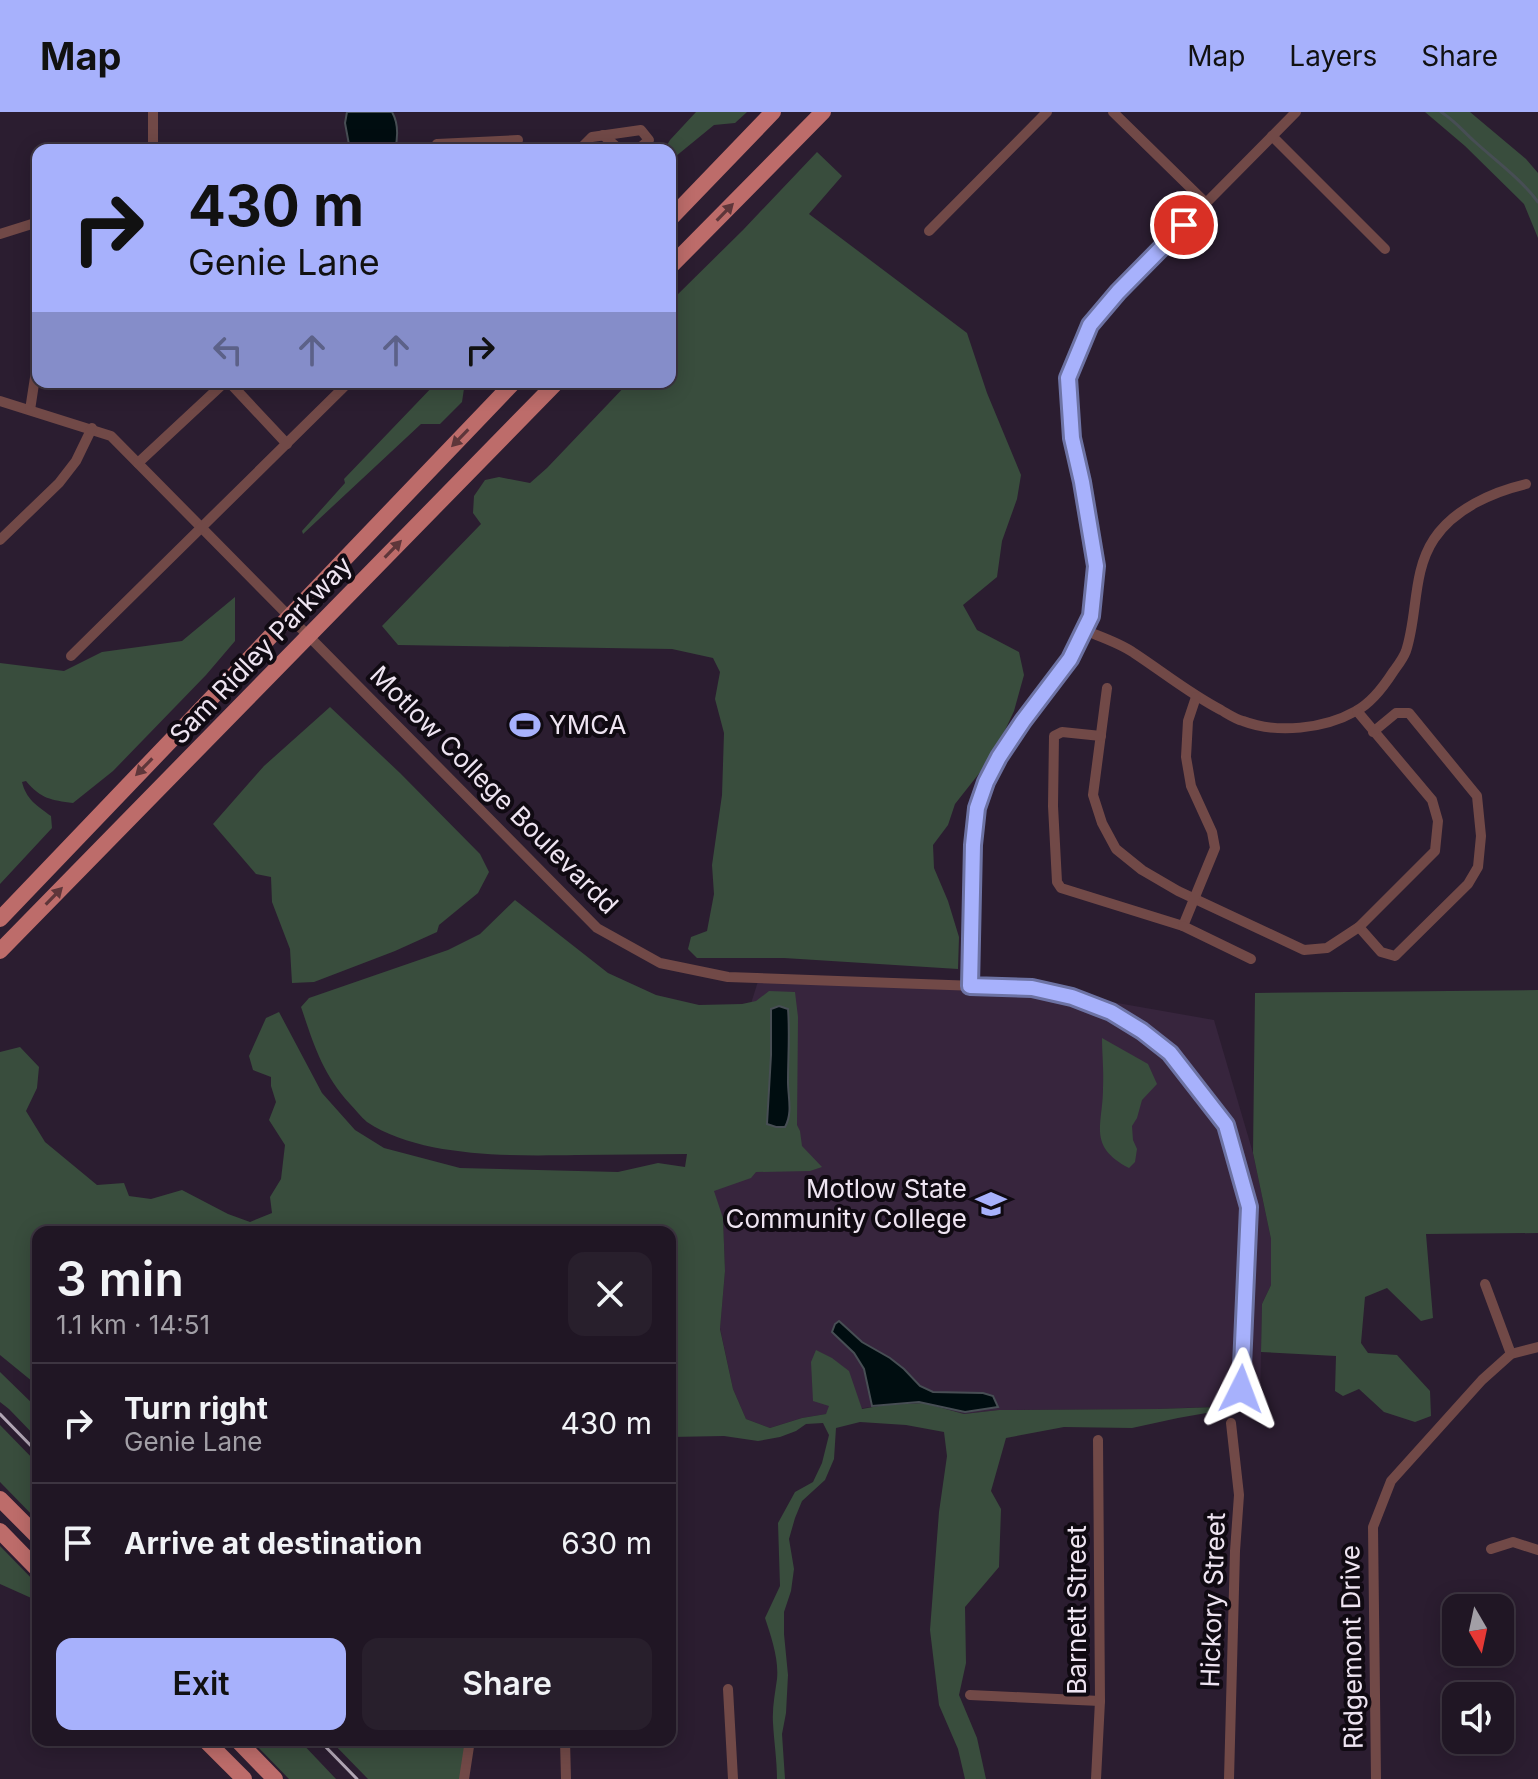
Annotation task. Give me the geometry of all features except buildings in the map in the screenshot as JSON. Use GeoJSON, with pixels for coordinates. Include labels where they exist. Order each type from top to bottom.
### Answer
{"type":"FeatureCollection","features":[{"type":"Feature","properties":{"kind":"main road"},"geometry":{"type":"LineString","coordinates":[[676,213],[773,112]]}},
{"type":"Feature","properties":{"kind":"main road"},"geometry":{"type":"LineString","coordinates":[[676,261],[823,112]]}},
{"type":"Feature","properties":{"kind":"main road","name":"Sam Ridley Parkway"},"geometry":{"type":"LineString","coordinates":[[0,919],[508,388]]}},
{"type":"Feature","properties":{"kind":"main road","name":"Sam Ridley Parkway"},"geometry":{"type":"LineString","coordinates":[[0,951],[551,388]]}},
{"type":"Feature","properties":{"kind":"main road"},"geometry":{"type":"LineString","coordinates":[[0,1499],[32,1531]]}},
{"type":"Feature","properties":{"kind":"main road"},"geometry":{"type":"LineString","coordinates":[[0,1531],[32,1564]]}},
{"type":"Feature","properties":{"kind":"main road"},"geometry":{"type":"LineString","coordinates":[[211,1746],[244,1779]]}},
{"type":"Feature","properties":{"kind":"main road"},"geometry":{"type":"LineString","coordinates":[[243,1746],[275,1779]]}},
{"type":"Feature","properties":{"kind":"street"},"geometry":{"type":"LineString","coordinates":[[153,112],[153,144]]}},
{"type":"Feature","properties":{"kind":"street"},"geometry":{"type":"LineString","coordinates":[[929,231],[1047,112]]}},
{"type":"Feature","properties":{"kind":"street"},"geometry":{"type":"LineString","coordinates":[[1113,112],[1206,203]]}},
{"type":"Feature","properties":{"kind":"street"},"geometry":{"type":"LineString","coordinates":[[970,986],[973,845],[977,808],[999,757],[1070,659],[1091,616],[1096,566],[1072,438],[1068,378],[1090,325],[1118,292],[1296,112]]}},
{"type":"Feature","properties":{"kind":"street"},"geometry":{"type":"LineString","coordinates":[[585,144],[592,137],[641,130],[649,140],[644,144]]}},
{"type":"Feature","properties":{"kind":"street"},"geometry":{"type":"LineString","coordinates":[[603,135],[613,144]]}},
{"type":"Feature","properties":{"kind":"street"},"geometry":{"type":"LineString","coordinates":[[1272,136],[1385,249]]}},
{"type":"Feature","properties":{"kind":"street"},"geometry":{"type":"LineString","coordinates":[[437,144],[518,140]]}},
{"type":"Feature","properties":{"kind":"street"},"geometry":{"type":"LineString","coordinates":[[0,234],[32,224]]}},
{"type":"Feature","properties":{"kind":"street"},"geometry":{"type":"LineString","coordinates":[[30,410],[33,388]]}},
{"type":"Feature","properties":{"kind":"street"},"geometry":{"type":"LineString","coordinates":[[138,463],[220,388]]}},
{"type":"Feature","properties":{"kind":"street"},"geometry":{"type":"LineString","coordinates":[[233,388],[287,444]]}},
{"type":"Feature","properties":{"kind":"street"},"geometry":{"type":"LineString","coordinates":[[71,656],[343,388]]}},
{"type":"Feature","properties":{"kind":"street","name":"Motlow College Boulevardd"},"geometry":{"type":"LineString","coordinates":[[0,401],[111,436],[597,928],[660,963],[728,977],[1032,988],[1072,997],[1111,1012],[1170,1053],[1226,1125],[1249,1207],[1241,1389],[1238,1392]]}},
{"type":"Feature","properties":{"kind":"street"},"geometry":{"type":"LineString","coordinates":[[0,540],[68,472],[92,428]]}},
{"type":"Feature","properties":{"kind":"street"},"geometry":{"type":"LineString","coordinates":[[1084,630],[1131,650],[1196,697],[1243,721],[1275,728],[1300,728],[1330,721],[1357,711],[1383,686],[1405,655],[1414,622],[1416,594],[1424,559],[1434,538],[1461,510],[1506,489],[1526,484]]}},
{"type":"Feature","properties":{"kind":"street"},"geometry":{"type":"LineString","coordinates":[[1107,688],[1093,795],[1102,823],[1116,849],[1142,870],[1193,898],[1304,950],[1327,948],[1359,927],[1435,851],[1438,821],[1432,800],[1357,711]]}},
{"type":"Feature","properties":{"kind":"street"},"geometry":{"type":"LineString","coordinates":[[1183,926],[1215,848],[1212,832],[1191,786],[1186,757],[1188,721],[1196,697]]}},
{"type":"Feature","properties":{"kind":"street"},"geometry":{"type":"LineString","coordinates":[[1359,927],[1381,952],[1395,956],[1468,884],[1478,867],[1481,836],[1477,796],[1409,713],[1396,713],[1373,732]]}},
{"type":"Feature","properties":{"kind":"street"},"geometry":{"type":"LineString","coordinates":[[1101,736],[1062,732],[1054,736],[1053,806],[1057,882],[1061,888],[1183,926],[1251,959]]}},
{"type":"Feature","properties":{"kind":"street"},"geometry":{"type":"LineString","coordinates":[[1485,1284],[1511,1354]]}},
{"type":"Feature","properties":{"kind":"street","name":"Ridgemont Drive"},"geometry":{"type":"LineString","coordinates":[[1376,1779],[1373,1527],[1391,1481],[1482,1380],[1511,1354],[1538,1347]]}},
{"type":"Feature","properties":{"kind":"street","name":"Hickory Street"},"geometry":{"type":"LineString","coordinates":[[1229,1779],[1239,1495],[1231,1423]]}},
{"type":"Feature","properties":{"kind":"street","name":"Barnett Street"},"geometry":{"type":"LineString","coordinates":[[1096,1779],[1100,1701],[1098,1440]]}},
{"type":"Feature","properties":{"kind":"street"},"geometry":{"type":"LineString","coordinates":[[1491,1549],[1513,1542],[1538,1550]]}},
{"type":"Feature","properties":{"kind":"street"},"geometry":{"type":"LineString","coordinates":[[728,1689],[733,1779]]}},
{"type":"Feature","properties":{"kind":"street"},"geometry":{"type":"LineString","coordinates":[[970,1695],[1100,1701]]}},
{"type":"Feature","properties":{"kind":"street"},"geometry":{"type":"LineString","coordinates":[[464,1779],[469,1746]]}},
{"type":"Feature","properties":{"kind":"street"},"geometry":{"type":"LineString","coordinates":[[565,1746],[566,1779]]}},
{"type":"Feature","properties":{"kind":"shaded area"},"geometry":{"type":"Polygon","coordinates":[[[347,112],[392,112],[396,121],[396,144],[349,144],[345,123],[347,112]]]}},
{"type":"Feature","properties":{"kind":"shaded area","name":"Motlow State Community College"},"geometry":{"type":"Polygon","coordinates":[[[759,978],[1032,988],[1214,1020],[1253,1153],[1271,1239],[1271,1285],[1262,1304],[1260,1405],[999,1410],[964,1414],[924,1403],[883,1405],[826,1414],[770,1428],[746,1419],[733,1389],[720,1328],[725,1271],[723,1218],[691,1157],[759,978]]]}},
{"type":"Feature","properties":{"kind":"shaded area"},"geometry":{"type":"Polygon","coordinates":[[[779,1006],[788,1009],[789,1018],[789,1111],[785,1127],[767,1124],[771,1009],[779,1006]]]}},
{"type":"Feature","properties":{"kind":"shaded area"},"geometry":{"type":"Polygon","coordinates":[[[839,1321],[862,1342],[904,1369],[920,1386],[933,1392],[983,1393],[993,1396],[998,1407],[965,1412],[919,1402],[872,1406],[864,1369],[854,1353],[832,1332],[839,1321]]]}},
{"type":"Feature","properties":{"kind":"green space"},"geometry":{"type":"Polygon","coordinates":[[[696,112],[747,112],[735,123],[714,125],[676,156],[676,144],[668,144],[696,112]]]}},
{"type":"Feature","properties":{"kind":"green space"},"geometry":{"type":"Polygon","coordinates":[[[1425,112],[1470,112],[1526,159],[1538,173],[1538,238],[1524,204],[1425,112]]]}},
{"type":"Feature","properties":{"kind":"green space"},"geometry":{"type":"Polygon","coordinates":[[[817,152],[842,176],[809,214],[967,333],[987,393],[1021,475],[1017,499],[1002,541],[997,577],[963,605],[977,630],[1019,652],[1024,675],[1014,711],[1000,741],[955,804],[948,825],[933,845],[934,868],[959,937],[958,969],[784,958],[697,958],[688,949],[691,937],[707,931],[714,894],[712,865],[722,795],[724,733],[715,699],[720,672],[713,658],[672,649],[398,645],[382,626],[481,524],[473,513],[474,496],[485,480],[499,477],[530,483],[623,388],[676,388],[676,296],[817,152]]]}},
{"type":"Feature","properties":{"kind":"green space"},"geometry":{"type":"Polygon","coordinates":[[[431,388],[464,388],[462,402],[440,424],[421,424],[303,534],[302,531],[345,483],[344,479],[431,388]]]}},
{"type":"Feature","properties":{"kind":"green space"},"geometry":{"type":"Polygon","coordinates":[[[235,597],[235,641],[113,771],[73,803],[47,798],[26,781],[22,782],[29,798],[51,816],[52,828],[0,884],[0,663],[64,671],[102,652],[182,641],[235,597]]]}},
{"type":"Feature","properties":{"kind":"green space"},"geometry":{"type":"Polygon","coordinates":[[[330,707],[480,854],[489,872],[478,893],[439,925],[437,932],[314,982],[292,983],[290,949],[272,902],[271,877],[256,874],[213,824],[264,766],[330,707]]]}},
{"type":"Feature","properties":{"kind":"green space"},"geometry":{"type":"Polygon","coordinates":[[[515,900],[608,973],[656,995],[699,1005],[742,1004],[756,1001],[769,991],[795,992],[798,1017],[797,1125],[802,1146],[822,1167],[810,1171],[756,1172],[751,1178],[714,1191],[723,1218],[725,1271],[720,1329],[733,1389],[746,1419],[770,1428],[826,1414],[829,1406],[813,1401],[811,1362],[816,1350],[849,1371],[862,1409],[924,1403],[964,1414],[999,1410],[1246,1406],[1132,1428],[1064,1427],[1006,1438],[991,1491],[1001,1509],[999,1567],[965,1607],[966,1663],[959,1695],[977,1738],[986,1779],[965,1779],[958,1749],[939,1705],[930,1630],[939,1512],[947,1456],[944,1432],[906,1425],[860,1422],[836,1428],[834,1459],[825,1480],[802,1501],[789,1539],[794,1569],[784,1612],[788,1675],[782,1734],[785,1779],[777,1779],[773,1717],[777,1664],[765,1618],[780,1586],[778,1523],[795,1492],[813,1482],[829,1435],[823,1423],[806,1424],[780,1437],[758,1441],[724,1436],[676,1437],[676,1226],[32,1226],[32,1381],[0,1355],[0,1052],[20,1047],[39,1067],[37,1088],[26,1111],[45,1142],[97,1185],[124,1183],[129,1196],[151,1199],[182,1190],[250,1222],[272,1213],[270,1197],[281,1179],[285,1145],[269,1120],[276,1102],[271,1077],[253,1070],[249,1056],[266,1018],[279,1012],[322,1093],[355,1130],[384,1148],[460,1168],[618,1172],[658,1163],[685,1167],[687,1154],[497,1154],[441,1149],[389,1134],[367,1122],[350,1104],[326,1070],[301,1007],[309,998],[448,950],[480,934],[515,900]]]}},
{"type":"Feature","properties":{"kind":"green space"},"geometry":{"type":"Polygon","coordinates":[[[1538,990],[1538,1233],[1426,1234],[1433,1318],[1421,1321],[1387,1288],[1365,1297],[1361,1343],[1368,1353],[1397,1355],[1430,1391],[1431,1416],[1415,1422],[1384,1412],[1359,1389],[1343,1396],[1335,1391],[1336,1356],[1261,1352],[1262,1304],[1271,1285],[1271,1239],[1253,1153],[1255,993],[1538,990]]]}},
{"type":"Feature","properties":{"kind":"green space"},"geometry":{"type":"Polygon","coordinates":[[[1102,1038],[1148,1064],[1157,1084],[1142,1100],[1132,1126],[1137,1149],[1135,1162],[1129,1168],[1107,1151],[1100,1134],[1102,1038]]]}},
{"type":"Feature","properties":{"kind":"green space"},"geometry":{"type":"Polygon","coordinates":[[[0,1372],[32,1403],[32,1433],[9,1409],[0,1402],[0,1372]]]}},
{"type":"Feature","properties":{"kind":"green space"},"geometry":{"type":"Polygon","coordinates":[[[0,1425],[32,1458],[32,1515],[0,1482],[0,1425]]]}},
{"type":"Feature","properties":{"kind":"green space"},"geometry":{"type":"Polygon","coordinates":[[[0,1546],[32,1579],[32,1598],[0,1584],[0,1546]]]}},
{"type":"Feature","properties":{"kind":"green space"},"geometry":{"type":"Polygon","coordinates":[[[257,1746],[305,1746],[336,1779],[289,1779],[257,1746]]]}},
{"type":"Feature","properties":{"kind":"green space"},"geometry":{"type":"Polygon","coordinates":[[[336,1746],[466,1746],[461,1779],[368,1779],[336,1746]]]}},
{"type":"Feature","properties":{"kind":"waterway"},"geometry":{"type":"LineString","coordinates":[[1441,112],[1516,177],[1538,202]]}},
{"type":"Feature","properties":{"kind":"railway"},"geometry":{"type":"LineString","coordinates":[[0,1414],[32,1447]]}},
{"type":"Feature","properties":{"kind":"railway"},"geometry":{"type":"LineString","coordinates":[[325,1746],[357,1779]]}},
{"type":"Feature","properties":{"kind":"place","name":"YMCA"},"geometry":{"type":"Point","coordinates":[525,725]}},
{"type":"Feature","properties":{"kind":"place","name":"Motlow State Community College"},"geometry":{"type":"Point","coordinates":[991,1204]}},
{"type":"Feature","properties":{"kind":"route"},"geometry":{"type":"LineString","coordinates":[[1184,225],[1090,325],[1068,378],[1072,438],[1096,566],[1091,616],[1070,659],[999,757],[977,808],[973,845],[970,986],[1032,988],[1072,997],[1111,1012],[1170,1053],[1226,1125],[1249,1207],[1241,1389]]}}]}
